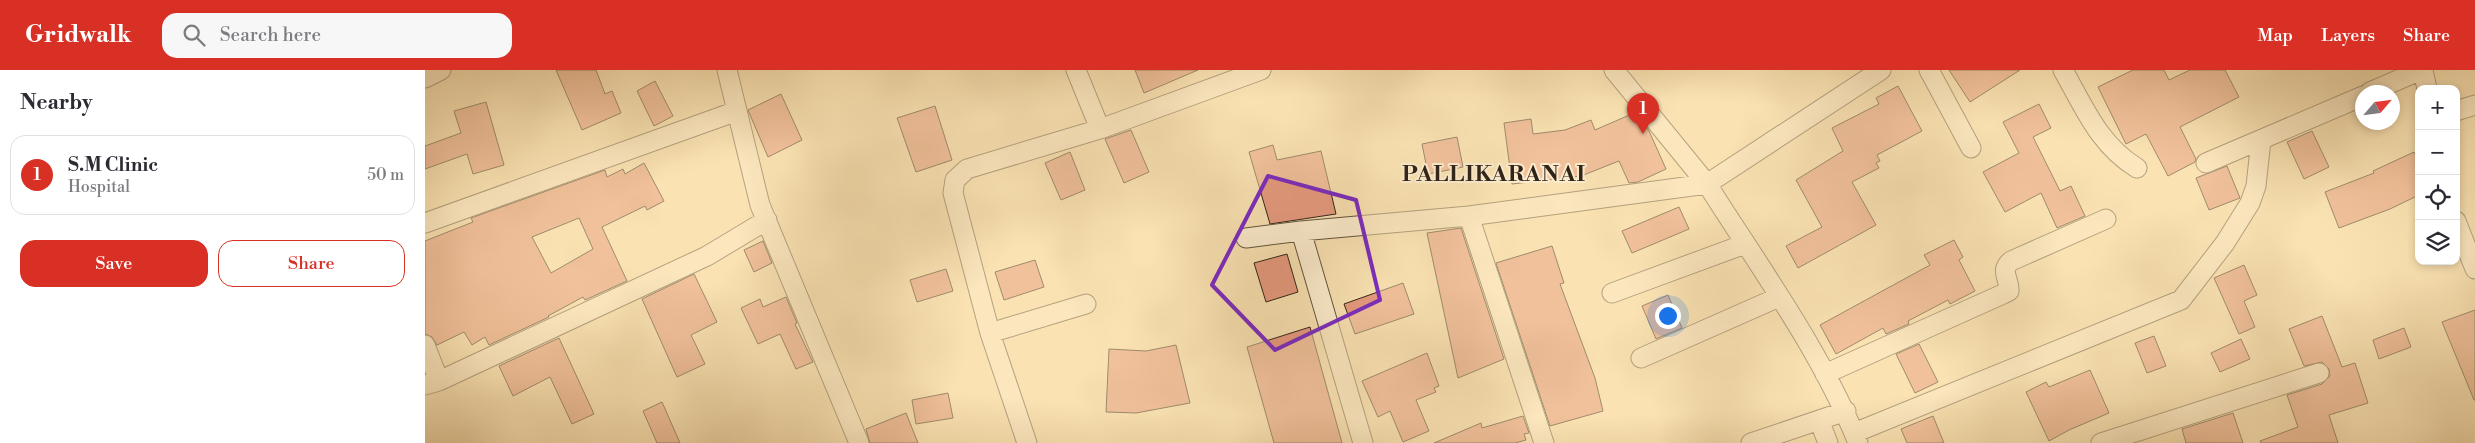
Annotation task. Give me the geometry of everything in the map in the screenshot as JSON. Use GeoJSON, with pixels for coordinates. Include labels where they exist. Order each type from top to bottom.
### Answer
{"type":"FeatureCollection","features":[{"type":"Feature","properties":{"kind":"street"},"geometry":{"type":"LineString","coordinates":[[425,78],[441,70]]}},
{"type":"Feature","properties":{"kind":"street"},"geometry":{"type":"LineString","coordinates":[[727,70],[761,205],[859,443]]}},
{"type":"Feature","properties":{"kind":"street"},"geometry":{"type":"LineString","coordinates":[[1076,70],[1100,129]]}},
{"type":"Feature","properties":{"kind":"street"},"geometry":{"type":"LineString","coordinates":[[1027,443],[990,333],[953,193],[955,180],[967,169],[1100,129],[1261,70]]}},
{"type":"Feature","properties":{"kind":"street"},"geometry":{"type":"LineString","coordinates":[[1614,70],[1707,184],[1825,374],[1846,410],[1856,438],[2181,300],[2225,243],[2250,203],[2256,186],[2261,140]]}},
{"type":"Feature","properties":{"kind":"street"},"geometry":{"type":"LineString","coordinates":[[1246,238],[1301,231],[1469,216],[1707,184],[1881,70]]}},
{"type":"Feature","properties":{"kind":"street"},"geometry":{"type":"LineString","coordinates":[[1929,70],[1971,148]]}},
{"type":"Feature","properties":{"kind":"street"},"geometry":{"type":"LineString","coordinates":[[2063,70],[2102,138],[2120,158],[2137,168]]}},
{"type":"Feature","properties":{"kind":"street"},"geometry":{"type":"LineString","coordinates":[[2387,85],[2422,70],[2426,85]]}},
{"type":"Feature","properties":{"kind":"street"},"geometry":{"type":"LineString","coordinates":[[2207,163],[2355,99]]}},
{"type":"Feature","properties":{"kind":"street"},"geometry":{"type":"LineString","coordinates":[[2460,110],[2475,105]]}},
{"type":"Feature","properties":{"kind":"street"},"geometry":{"type":"LineString","coordinates":[[425,223],[737,111]]}},
{"type":"Feature","properties":{"kind":"street"},"geometry":{"type":"LineString","coordinates":[[1469,216],[1544,443]]}},
{"type":"Feature","properties":{"kind":"street"},"geometry":{"type":"LineString","coordinates":[[1825,374],[2009,291],[2004,271],[2011,261],[2106,219]]}},
{"type":"Feature","properties":{"kind":"street"},"geometry":{"type":"LineString","coordinates":[[425,345],[432,383],[707,256],[767,220]]}},
{"type":"Feature","properties":{"kind":"street"},"geometry":{"type":"LineString","coordinates":[[1301,231],[1363,443]]}},
{"type":"Feature","properties":{"kind":"street"},"geometry":{"type":"LineString","coordinates":[[2460,231],[2475,270]]}},
{"type":"Feature","properties":{"kind":"street"},"geometry":{"type":"LineString","coordinates":[[1612,293],[1745,244]]}},
{"type":"Feature","properties":{"kind":"street"},"geometry":{"type":"LineString","coordinates":[[1641,358],[1779,298]]}},
{"type":"Feature","properties":{"kind":"street"},"geometry":{"type":"LineString","coordinates":[[990,333],[1086,304]]}},
{"type":"Feature","properties":{"kind":"street"},"geometry":{"type":"LineString","coordinates":[[2101,443],[2319,374]]}},
{"type":"Feature","properties":{"kind":"street"},"geometry":{"type":"LineString","coordinates":[[1751,443],[1846,410]]}},
{"type":"Feature","properties":{"kind":"street"},"geometry":{"type":"LineString","coordinates":[[1819,420],[1828,443]]}},
{"type":"Feature","properties":{"kind":"highlighted area"},"geometry":{"type":"Polygon","coordinates":[[[1268,176],[1356,200],[1380,300],[1275,350],[1212,285],[1268,176]]]}},
{"type":"Feature","properties":{"kind":"building"},"geometry":{"type":"Polygon","coordinates":[[[556,70],[596,70],[605,94],[612,91],[621,113],[582,130],[556,70]]]}},
{"type":"Feature","properties":{"kind":"building"},"geometry":{"type":"Polygon","coordinates":[[[1135,70],[1198,70],[1144,93],[1135,70]]]}},
{"type":"Feature","properties":{"kind":"building"},"geometry":{"type":"Polygon","coordinates":[[[1949,70],[2020,70],[1970,102],[1949,70]]]}},
{"type":"Feature","properties":{"kind":"building"},"geometry":{"type":"Polygon","coordinates":[[[2133,70],[2164,70],[2169,80],[2190,70],[2225,70],[2239,97],[2180,127],[2196,159],[2195,162],[2168,176],[2146,134],[2126,144],[2098,87],[2133,70]]]}},
{"type":"Feature","properties":{"kind":"building"},"geometry":{"type":"Polygon","coordinates":[[[655,81],[673,116],[654,126],[637,91],[655,81]]]}},
{"type":"Feature","properties":{"kind":"building"},"geometry":{"type":"Polygon","coordinates":[[[1898,86],[1922,131],[1877,155],[1880,161],[1876,163],[1879,168],[1852,182],[1876,225],[1798,268],[1786,246],[1822,227],[1796,180],[1843,151],[1832,128],[1879,104],[1876,98],[1898,86]]]}},
{"type":"Feature","properties":{"kind":"building"},"geometry":{"type":"Polygon","coordinates":[[[781,94],[802,140],[768,157],[748,110],[781,94]]]}},
{"type":"Feature","properties":{"kind":"building"},"geometry":{"type":"Polygon","coordinates":[[[486,102],[504,165],[473,174],[467,154],[425,169],[425,146],[461,133],[454,111],[486,102]]]}},
{"type":"Feature","properties":{"kind":"building"},"geometry":{"type":"Polygon","coordinates":[[[2039,104],[2051,128],[2033,137],[2060,191],[2071,186],[2085,216],[2057,228],[2041,193],[2005,212],[1983,172],[2019,153],[2003,122],[2039,104]]]}},
{"type":"Feature","properties":{"kind":"building"},"geometry":{"type":"Polygon","coordinates":[[[935,106],[952,160],[916,172],[897,118],[935,106]]]}},
{"type":"Feature","properties":{"kind":"building"},"geometry":{"type":"Polygon","coordinates":[[[1634,113],[1649,131],[1666,169],[1638,182],[1629,183],[1619,161],[1581,176],[1512,184],[1504,123],[1531,119],[1533,134],[1565,130],[1591,120],[1595,130],[1634,113]]]}},
{"type":"Feature","properties":{"kind":"building"},"geometry":{"type":"Polygon","coordinates":[[[1131,130],[1149,172],[1124,183],[1105,139],[1131,130]]]}},
{"type":"Feature","properties":{"kind":"building"},"geometry":{"type":"Polygon","coordinates":[[[2312,131],[2329,167],[2304,179],[2287,142],[2312,131]]]}},
{"type":"Feature","properties":{"kind":"building"},"geometry":{"type":"Polygon","coordinates":[[[1457,137],[1463,167],[1428,174],[1422,144],[1457,137]]]}},
{"type":"Feature","properties":{"kind":"building"},"geometry":{"type":"Polygon","coordinates":[[[1273,145],[1277,160],[1321,151],[1336,214],[1270,224],[1249,152],[1273,145]]]}},
{"type":"Feature","properties":{"kind":"building"},"geometry":{"type":"Polygon","coordinates":[[[1070,152],[1085,190],[1061,200],[1045,163],[1070,152]]]}},
{"type":"Feature","properties":{"kind":"building"},"geometry":{"type":"Polygon","coordinates":[[[2414,152],[2415,197],[2390,209],[2339,228],[2325,192],[2374,173],[2373,171],[2414,152]]]}},
{"type":"Feature","properties":{"kind":"building"},"geometry":{"type":"Polygon","coordinates":[[[644,163],[664,201],[647,210],[645,206],[602,227],[627,281],[585,300],[583,297],[549,317],[489,345],[485,337],[472,345],[464,332],[437,345],[432,337],[425,334],[425,241],[473,222],[471,218],[605,170],[607,177],[623,169],[625,174],[644,163]],[[579,218],[532,237],[551,273],[593,249],[579,218]]]}},
{"type":"Feature","properties":{"kind":"building"},"geometry":{"type":"Polygon","coordinates":[[[2227,166],[2240,198],[2209,210],[2196,178],[2227,166]]]}},
{"type":"Feature","properties":{"kind":"building"},"geometry":{"type":"Polygon","coordinates":[[[1679,207],[1689,229],[1632,253],[1622,231],[1679,207]]]}},
{"type":"Feature","properties":{"kind":"building"},"geometry":{"type":"Polygon","coordinates":[[[1461,228],[1504,359],[1458,378],[1427,233],[1461,228]]]}},
{"type":"Feature","properties":{"kind":"building"},"geometry":{"type":"Polygon","coordinates":[[[1954,240],[1963,257],[1959,260],[1975,291],[1950,304],[1948,300],[1908,321],[1909,324],[1886,334],[1883,328],[1836,354],[1820,325],[1930,265],[1924,255],[1954,240]]]}},
{"type":"Feature","properties":{"kind":"building"},"geometry":{"type":"Polygon","coordinates":[[[763,241],[772,263],[754,272],[744,250],[763,241]]]}},
{"type":"Feature","properties":{"kind":"building"},"geometry":{"type":"Polygon","coordinates":[[[1552,246],[1564,283],[1560,284],[1595,378],[1603,411],[1550,426],[1496,263],[1552,246]]]}},
{"type":"Feature","properties":{"kind":"building"},"geometry":{"type":"Polygon","coordinates":[[[1287,254],[1298,292],[1266,302],[1254,263],[1287,254]]]}},
{"type":"Feature","properties":{"kind":"building"},"geometry":{"type":"Polygon","coordinates":[[[1035,260],[1044,287],[1004,300],[995,272],[1035,260]]]}},
{"type":"Feature","properties":{"kind":"building"},"geometry":{"type":"Polygon","coordinates":[[[2244,265],[2257,295],[2244,301],[2255,327],[2239,334],[2214,278],[2244,265]]]}},
{"type":"Feature","properties":{"kind":"building"},"geometry":{"type":"Polygon","coordinates":[[[946,269],[953,291],[917,302],[910,280],[946,269]]]}},
{"type":"Feature","properties":{"kind":"building"},"geometry":{"type":"Polygon","coordinates":[[[694,274],[717,322],[691,335],[705,364],[677,377],[642,299],[694,274]]]}},
{"type":"Feature","properties":{"kind":"building"},"geometry":{"type":"Polygon","coordinates":[[[1403,283],[1414,314],[1355,334],[1344,304],[1403,283]]]}},
{"type":"Feature","properties":{"kind":"building"},"geometry":{"type":"Polygon","coordinates":[[[1668,295],[1682,328],[1656,339],[1642,306],[1668,295]]]}},
{"type":"Feature","properties":{"kind":"building"},"geometry":{"type":"Polygon","coordinates":[[[786,297],[797,323],[795,324],[813,362],[796,369],[780,334],[758,344],[741,308],[760,299],[763,307],[786,297]]]}},
{"type":"Feature","properties":{"kind":"building"},"geometry":{"type":"Polygon","coordinates":[[[2475,310],[2475,400],[2474,400],[2442,322],[2475,310]]]}},
{"type":"Feature","properties":{"kind":"building"},"geometry":{"type":"Polygon","coordinates":[[[2322,316],[2342,367],[2355,363],[2368,403],[2329,415],[2338,443],[2261,443],[2260,441],[2298,427],[2287,395],[2322,384],[2330,376],[2329,369],[2322,362],[2304,366],[2289,329],[2322,316]]]}},
{"type":"Feature","properties":{"kind":"building"},"geometry":{"type":"Polygon","coordinates":[[[1310,327],[1342,443],[1274,443],[1247,347],[1310,327]]]}},
{"type":"Feature","properties":{"kind":"building"},"geometry":{"type":"Polygon","coordinates":[[[2404,328],[2411,347],[2379,359],[2373,340],[2404,328]]]}},
{"type":"Feature","properties":{"kind":"building"},"geometry":{"type":"Polygon","coordinates":[[[2154,336],[2166,366],[2147,373],[2135,343],[2154,336]]]}},
{"type":"Feature","properties":{"kind":"building"},"geometry":{"type":"Polygon","coordinates":[[[559,338],[594,414],[572,424],[550,377],[513,396],[499,366],[559,338]]]}},
{"type":"Feature","properties":{"kind":"building"},"geometry":{"type":"Polygon","coordinates":[[[2241,339],[2250,359],[2220,372],[2211,353],[2241,339]]]}},
{"type":"Feature","properties":{"kind":"building"},"geometry":{"type":"Polygon","coordinates":[[[1919,344],[1938,382],[1915,393],[1896,354],[1919,344]]]}},
{"type":"Feature","properties":{"kind":"building"},"geometry":{"type":"Polygon","coordinates":[[[1176,345],[1190,403],[1136,413],[1106,412],[1109,349],[1146,351],[1176,345]]]}},
{"type":"Feature","properties":{"kind":"building"},"geometry":{"type":"Polygon","coordinates":[[[1427,353],[1439,386],[1434,388],[1436,392],[1416,400],[1429,431],[1403,442],[1390,411],[1378,417],[1362,381],[1427,353]]]}},
{"type":"Feature","properties":{"kind":"building"},"geometry":{"type":"Polygon","coordinates":[[[2090,370],[2109,413],[2069,430],[2049,441],[2026,392],[2046,382],[2049,387],[2090,370]]]}},
{"type":"Feature","properties":{"kind":"building"},"geometry":{"type":"Polygon","coordinates":[[[948,393],[953,418],[916,424],[912,400],[948,393]]]}},
{"type":"Feature","properties":{"kind":"building"},"geometry":{"type":"Polygon","coordinates":[[[662,402],[680,443],[657,443],[643,411],[662,402]]]}},
{"type":"Feature","properties":{"kind":"building"},"geometry":{"type":"Polygon","coordinates":[[[906,413],[918,443],[870,443],[866,429],[906,413]]]}},
{"type":"Feature","properties":{"kind":"building"},"geometry":{"type":"Polygon","coordinates":[[[2233,413],[2243,443],[2186,443],[2182,429],[2233,413]]]}},
{"type":"Feature","properties":{"kind":"building"},"geometry":{"type":"Polygon","coordinates":[[[1523,416],[1529,433],[1524,434],[1526,440],[1515,443],[1434,443],[1481,423],[1482,428],[1523,416]]]}},
{"type":"Feature","properties":{"kind":"building"},"geometry":{"type":"Polygon","coordinates":[[[1933,416],[1944,443],[1907,443],[1901,429],[1933,416]]]}},
{"type":"Feature","properties":{"kind":"place","name":"S.M Clinic"},"geometry":{"type":"Point","coordinates":[1643,134]}},
{"type":"Feature","properties":{"kind":"district","name":"PALLIKARANAI"},"geometry":{"type":"Point","coordinates":[1494,173]}}]}
